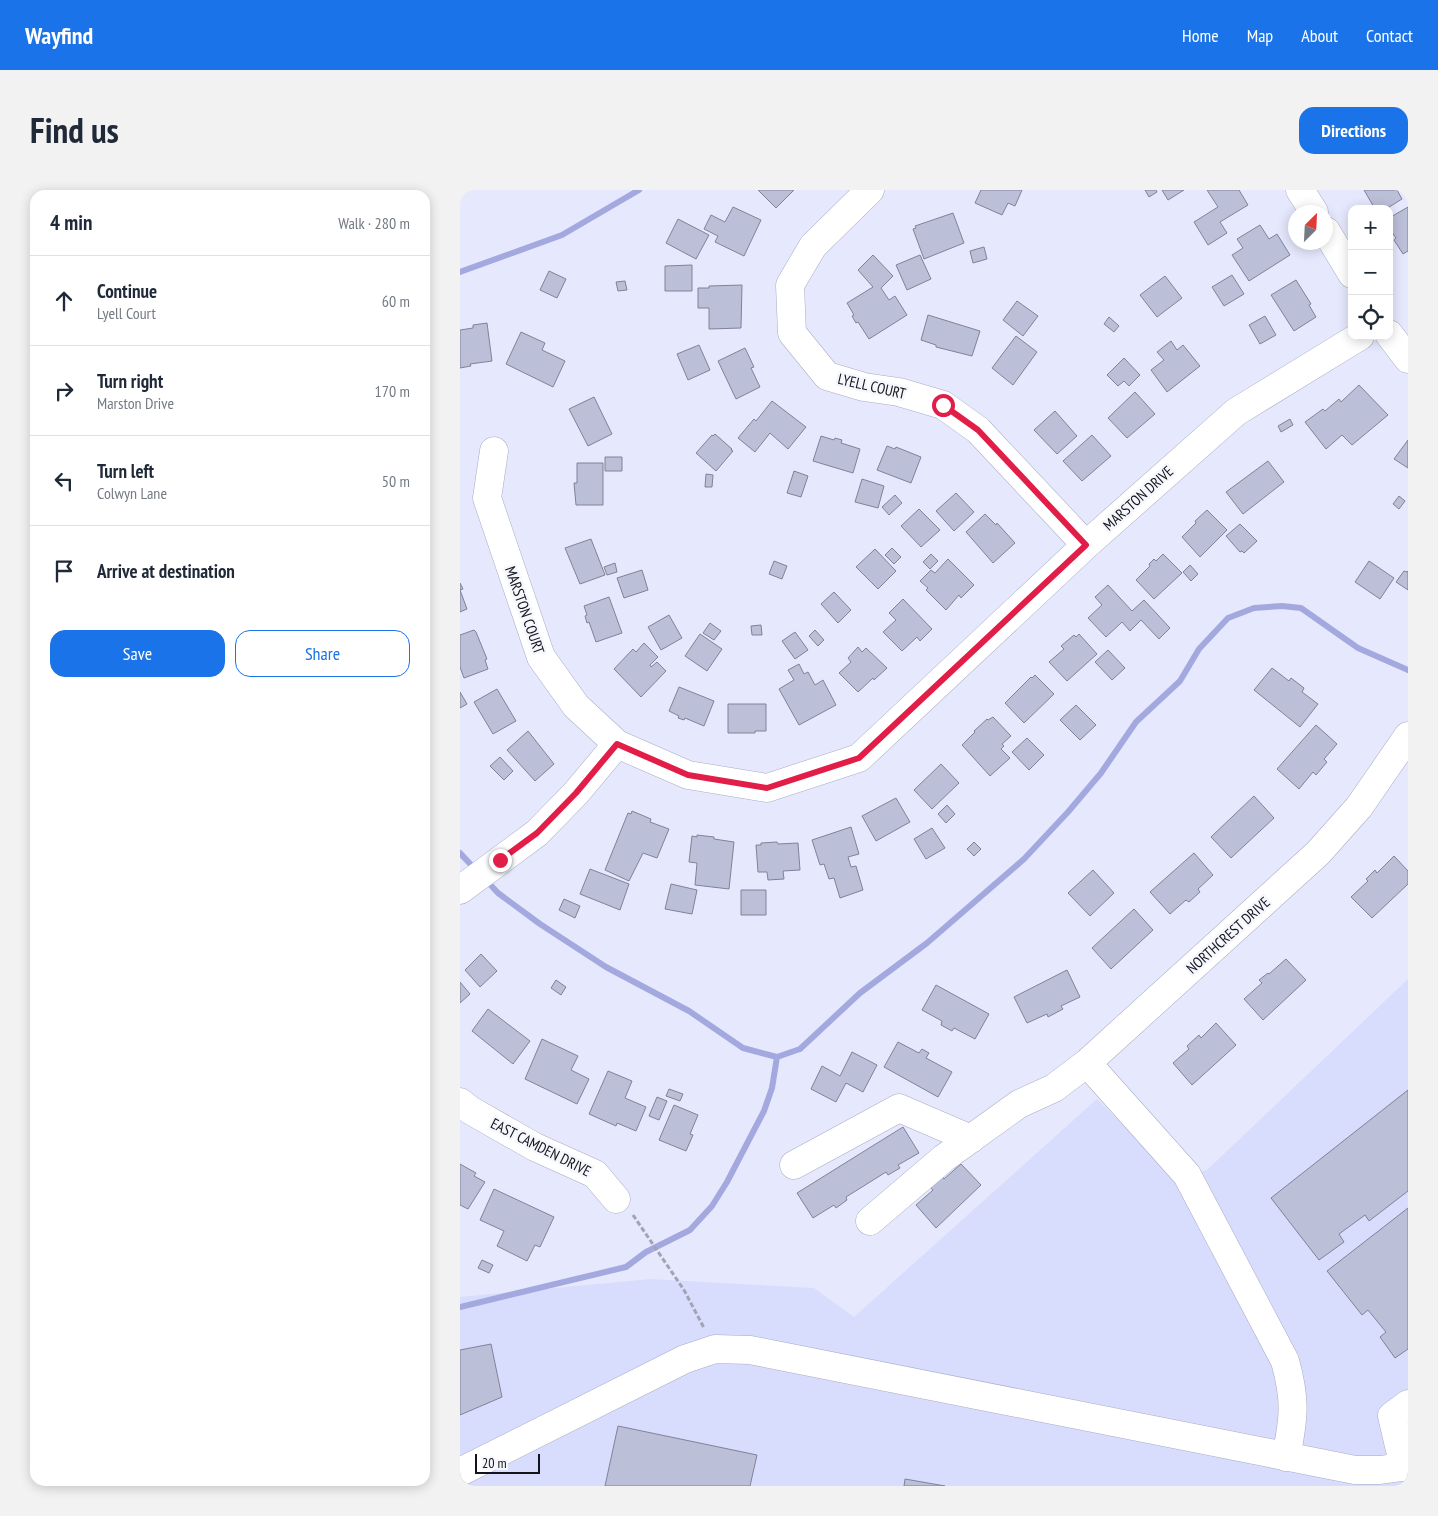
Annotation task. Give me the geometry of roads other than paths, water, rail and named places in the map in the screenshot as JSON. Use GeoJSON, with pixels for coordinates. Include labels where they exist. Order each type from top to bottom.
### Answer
{"type":"FeatureCollection","features":[{"type":"Feature","properties":{"kind":"street","name":"LYELL COURT"},"geometry":{"type":"LineString","coordinates":[[870,190],[813,246],[790,285],[792,333],[827,376],[864,387],[898,392],[943,405],[978,430],[1086,545]]}},
{"type":"Feature","properties":{"kind":"street"},"geometry":{"type":"LineString","coordinates":[[1300,190],[1310,205]]}},
{"type":"Feature","properties":{"kind":"street"},"geometry":{"type":"LineString","coordinates":[[1333,243],[1348,267]]}},
{"type":"Feature","properties":{"kind":"street"},"geometry":{"type":"LineString","coordinates":[[1393,339],[1408,359]]}},
{"type":"Feature","properties":{"kind":"street","name":"MARSTON DRIVE"},"geometry":{"type":"LineString","coordinates":[[617,744],[688,775],[767,788],[859,758],[1086,545],[1236,412],[1353,340]]}},
{"type":"Feature","properties":{"kind":"street","name":"MARSTON COURT"},"geometry":{"type":"LineString","coordinates":[[494,451],[487,498],[541,657],[576,706],[617,744]]}},
{"type":"Feature","properties":{"kind":"street","name":"NORTHCREST DRIVE"},"geometry":{"type":"LineString","coordinates":[[870,1221],[944,1158],[971,1138],[1019,1104],[1054,1088],[1087,1063],[1318,853],[1359,807],[1408,736]]}},
{"type":"Feature","properties":{"kind":"street"},"geometry":{"type":"LineString","coordinates":[[463,888],[537,833],[576,793],[617,744]]}},
{"type":"Feature","properties":{"kind":"street"},"geometry":{"type":"LineString","coordinates":[[1087,1063],[1187,1175],[1285,1361],[1292,1386],[1294,1408],[1286,1457]]}},
{"type":"Feature","properties":{"kind":"street","name":"EAST CAMDEN DRIVE"},"geometry":{"type":"LineString","coordinates":[[460,1102],[470,1110],[535,1147],[595,1174],[616,1199]]}},
{"type":"Feature","properties":{"kind":"street"},"geometry":{"type":"LineString","coordinates":[[794,1165],[899,1108],[971,1138]]}},
{"type":"Feature","properties":{"kind":"street"},"geometry":{"type":"LineString","coordinates":[[460,1472],[685,1359],[715,1349],[750,1350],[1355,1470],[1380,1470],[1406,1466],[1392,1416],[1408,1404]]}},
{"type":"Feature","properties":{"kind":"waterway"},"geometry":{"type":"LineString","coordinates":[[460,272],[562,235],[639,190]]}},
{"type":"Feature","properties":{"kind":"waterway"},"geometry":{"type":"LineString","coordinates":[[485,879],[498,893],[540,924],[606,967],[689,1011],[743,1048],[777,1057],[800,1049],[860,993],[927,943],[1024,859],[1101,773],[1136,722],[1180,681],[1199,649],[1228,618],[1254,608],[1282,606],[1301,608],[1358,648],[1408,670]]}},
{"type":"Feature","properties":{"kind":"waterway"},"geometry":{"type":"LineString","coordinates":[[460,853],[476,870]]}},
{"type":"Feature","properties":{"kind":"waterway"},"geometry":{"type":"LineString","coordinates":[[460,1307],[626,1267],[646,1252],[690,1230],[712,1206],[727,1182],[764,1111],[772,1088],[777,1057]]}}]}
